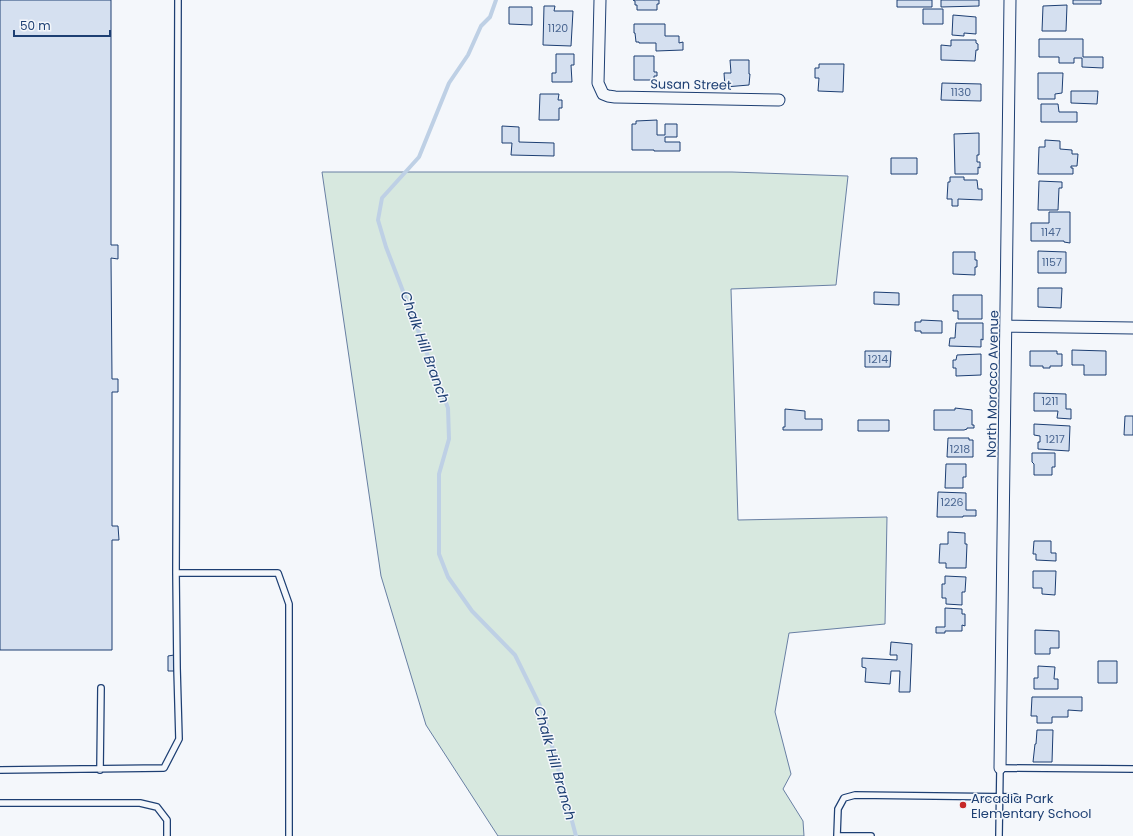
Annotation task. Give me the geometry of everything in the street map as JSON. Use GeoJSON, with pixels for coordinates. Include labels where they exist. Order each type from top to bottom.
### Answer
{"type":"FeatureCollection","features":[{"type":"Feature","properties":{"kind":"street","name":"Susan Street"},"geometry":{"type":"LineString","coordinates":[[600,0],[598,83],[602,94],[615,97],[779,100]]}},
{"type":"Feature","properties":{"kind":"street","name":"North Morocco Avenue"},"geometry":{"type":"LineString","coordinates":[[1000,768],[1007,326],[1010,0]]}},
{"type":"Feature","properties":{"kind":"street"},"geometry":{"type":"LineString","coordinates":[[1007,326],[1133,328]]}},
{"type":"Feature","properties":{"kind":"lane"},"geometry":{"type":"LineString","coordinates":[[0,770],[100,770],[164,768],[178,739],[176,572],[178,0]]}},
{"type":"Feature","properties":{"kind":"lane"},"geometry":{"type":"LineString","coordinates":[[176,572],[278,573],[289,604],[289,836]]}},
{"type":"Feature","properties":{"kind":"lane"},"geometry":{"type":"LineString","coordinates":[[100,770],[101,688]]}},
{"type":"Feature","properties":{"kind":"lane"},"geometry":{"type":"LineString","coordinates":[[999,836],[1000,768],[1133,769]]}},
{"type":"Feature","properties":{"kind":"lane"},"geometry":{"type":"LineString","coordinates":[[871,836],[837,836],[838,809],[844,798],[855,795],[1015,797]]}},
{"type":"Feature","properties":{"kind":"lane"},"geometry":{"type":"LineString","coordinates":[[0,803],[133,803],[157,806],[166,820],[167,836]]}},
{"type":"Feature","properties":{"kind":"shaded area"},"geometry":{"type":"Polygon","coordinates":[[[322,172],[732,172],[848,176],[836,285],[731,289],[738,520],[887,517],[885,624],[789,633],[775,712],[791,774],[783,789],[803,821],[804,836],[498,836],[426,725],[381,576],[322,172]]]}},
{"type":"Feature","properties":{"kind":"building"},"geometry":{"type":"Polygon","coordinates":[[[0,0],[111,0],[111,245],[118,245],[118,259],[111,258],[112,379],[118,379],[118,392],[112,392],[112,526],[118,526],[119,540],[112,540],[112,650],[0,650],[0,0]]]}},
{"type":"Feature","properties":{"kind":"building"},"geometry":{"type":"Polygon","coordinates":[[[633,0],[659,0],[659,4],[657,4],[657,10],[637,10],[637,5],[635,5],[635,1],[633,0]]]}},
{"type":"Feature","properties":{"kind":"building"},"geometry":{"type":"Polygon","coordinates":[[[897,0],[932,0],[932,7],[897,7],[897,0]]]}},
{"type":"Feature","properties":{"kind":"building"},"geometry":{"type":"Polygon","coordinates":[[[941,0],[979,0],[979,6],[941,7],[941,0]]]}},
{"type":"Feature","properties":{"kind":"building"},"geometry":{"type":"Polygon","coordinates":[[[1073,0],[1101,0],[1101,4],[1073,4],[1073,0]]]}},
{"type":"Feature","properties":{"kind":"building"},"geometry":{"type":"Polygon","coordinates":[[[1067,5],[1066,31],[1042,31],[1043,6],[1067,5]]]}},
{"type":"Feature","properties":{"kind":"building"},"geometry":{"type":"Polygon","coordinates":[[[544,6],[555,6],[554,11],[573,11],[571,46],[543,45],[544,6]]]}},
{"type":"Feature","properties":{"kind":"building"},"geometry":{"type":"Polygon","coordinates":[[[509,7],[532,7],[532,25],[509,24],[509,7]]]}},
{"type":"Feature","properties":{"kind":"building"},"geometry":{"type":"Polygon","coordinates":[[[923,9],[943,9],[943,24],[923,24],[923,9]]]}},
{"type":"Feature","properties":{"kind":"building"},"geometry":{"type":"Polygon","coordinates":[[[953,15],[976,17],[976,34],[964,33],[964,36],[952,35],[953,15]]]}},
{"type":"Feature","properties":{"kind":"building"},"geometry":{"type":"Polygon","coordinates":[[[634,24],[665,24],[665,36],[679,36],[679,43],[683,42],[683,50],[656,51],[656,43],[636,42],[634,24]]]}},
{"type":"Feature","properties":{"kind":"building"},"geometry":{"type":"Polygon","coordinates":[[[1039,39],[1083,39],[1083,57],[1103,57],[1103,68],[1082,67],[1082,58],[1074,58],[1074,63],[1059,63],[1059,57],[1039,57],[1039,39]]]}},
{"type":"Feature","properties":{"kind":"building"},"geometry":{"type":"Polygon","coordinates":[[[951,40],[976,40],[978,50],[976,50],[975,61],[941,60],[941,45],[951,46],[951,40]]]}},
{"type":"Feature","properties":{"kind":"building"},"geometry":{"type":"Polygon","coordinates":[[[556,54],[574,54],[574,65],[571,65],[572,82],[552,82],[552,73],[556,73],[556,54]]]}},
{"type":"Feature","properties":{"kind":"building"},"geometry":{"type":"Polygon","coordinates":[[[634,56],[654,56],[654,72],[657,72],[657,76],[654,76],[654,80],[634,80],[634,56]]]}},
{"type":"Feature","properties":{"kind":"building"},"geometry":{"type":"Polygon","coordinates":[[[730,60],[749,60],[749,85],[725,87],[724,73],[731,73],[730,60]]]}},
{"type":"Feature","properties":{"kind":"building"},"geometry":{"type":"Polygon","coordinates":[[[819,64],[844,64],[843,92],[818,91],[819,78],[815,78],[815,68],[819,68],[819,64]]]}},
{"type":"Feature","properties":{"kind":"building"},"geometry":{"type":"Polygon","coordinates":[[[1038,73],[1063,73],[1062,93],[1055,94],[1055,99],[1038,99],[1038,73]]]}},
{"type":"Feature","properties":{"kind":"building"},"geometry":{"type":"Polygon","coordinates":[[[942,83],[981,84],[981,101],[941,100],[942,83]]]}},
{"type":"Feature","properties":{"kind":"building"},"geometry":{"type":"Polygon","coordinates":[[[1071,91],[1098,91],[1097,104],[1071,103],[1071,91]]]}},
{"type":"Feature","properties":{"kind":"building"},"geometry":{"type":"Polygon","coordinates":[[[540,94],[559,94],[558,100],[562,100],[562,108],[559,108],[559,120],[539,120],[540,94]]]}},
{"type":"Feature","properties":{"kind":"building"},"geometry":{"type":"Polygon","coordinates":[[[1041,104],[1058,104],[1059,112],[1077,112],[1077,122],[1041,122],[1041,104]]]}},
{"type":"Feature","properties":{"kind":"building"},"geometry":{"type":"Polygon","coordinates":[[[657,120],[657,135],[665,135],[665,124],[677,124],[677,137],[665,137],[665,142],[680,142],[680,151],[632,150],[632,124],[636,124],[636,121],[657,120]]]}},
{"type":"Feature","properties":{"kind":"building"},"geometry":{"type":"Polygon","coordinates":[[[502,126],[519,127],[519,142],[554,143],[554,156],[511,155],[512,143],[502,143],[502,126]]]}},
{"type":"Feature","properties":{"kind":"building"},"geometry":{"type":"Polygon","coordinates":[[[979,133],[979,155],[977,155],[977,162],[980,162],[980,168],[978,167],[978,174],[955,174],[954,134],[979,133]]]}},
{"type":"Feature","properties":{"kind":"building"},"geometry":{"type":"Polygon","coordinates":[[[1045,140],[1060,141],[1060,149],[1072,150],[1072,154],[1078,154],[1077,166],[1071,166],[1071,168],[1073,168],[1073,174],[1038,174],[1039,147],[1045,147],[1045,140]]]}},
{"type":"Feature","properties":{"kind":"building"},"geometry":{"type":"Polygon","coordinates":[[[891,158],[917,158],[917,174],[891,174],[891,158]]]}},
{"type":"Feature","properties":{"kind":"building"},"geometry":{"type":"Polygon","coordinates":[[[950,177],[964,177],[964,180],[977,180],[978,189],[982,189],[982,200],[958,199],[958,206],[952,206],[952,199],[947,199],[948,182],[950,182],[950,177]]]}},
{"type":"Feature","properties":{"kind":"building"},"geometry":{"type":"Polygon","coordinates":[[[1039,181],[1062,182],[1062,188],[1059,188],[1058,210],[1038,210],[1039,181]]]}},
{"type":"Feature","properties":{"kind":"building"},"geometry":{"type":"Polygon","coordinates":[[[1049,212],[1070,212],[1070,243],[1064,241],[1031,241],[1031,223],[1049,223],[1049,212]]]}},
{"type":"Feature","properties":{"kind":"building"},"geometry":{"type":"Polygon","coordinates":[[[1038,251],[1066,252],[1066,273],[1038,273],[1038,251]]]}},
{"type":"Feature","properties":{"kind":"building"},"geometry":{"type":"Polygon","coordinates":[[[953,252],[975,252],[977,267],[975,267],[975,275],[953,274],[953,252]]]}},
{"type":"Feature","properties":{"kind":"building"},"geometry":{"type":"Polygon","coordinates":[[[1038,288],[1062,288],[1061,308],[1038,307],[1038,288]]]}},
{"type":"Feature","properties":{"kind":"building"},"geometry":{"type":"Polygon","coordinates":[[[874,292],[899,293],[899,305],[874,304],[874,292]]]}},
{"type":"Feature","properties":{"kind":"building"},"geometry":{"type":"Polygon","coordinates":[[[953,295],[982,295],[982,319],[958,319],[958,311],[953,311],[953,295]]]}},
{"type":"Feature","properties":{"kind":"building"},"geometry":{"type":"Polygon","coordinates":[[[921,320],[942,321],[942,333],[921,333],[921,331],[915,331],[915,322],[921,322],[921,320]]]}},
{"type":"Feature","properties":{"kind":"building"},"geometry":{"type":"Polygon","coordinates":[[[956,323],[983,323],[983,340],[981,339],[981,347],[949,346],[950,338],[955,338],[956,323]]]}},
{"type":"Feature","properties":{"kind":"building"},"geometry":{"type":"Polygon","coordinates":[[[1072,350],[1106,351],[1106,375],[1084,375],[1084,365],[1072,365],[1072,350]]]}},
{"type":"Feature","properties":{"kind":"building"},"geometry":{"type":"Polygon","coordinates":[[[865,351],[891,351],[890,367],[865,367],[865,351]]]}},
{"type":"Feature","properties":{"kind":"building"},"geometry":{"type":"Polygon","coordinates":[[[1030,351],[1057,351],[1057,354],[1062,354],[1062,366],[1050,366],[1050,368],[1043,368],[1043,366],[1030,366],[1030,351]]]}},
{"type":"Feature","properties":{"kind":"building"},"geometry":{"type":"Polygon","coordinates":[[[981,354],[981,375],[956,376],[956,368],[953,368],[953,360],[956,360],[957,355],[981,354]]]}},
{"type":"Feature","properties":{"kind":"building"},"geometry":{"type":"Polygon","coordinates":[[[1034,393],[1066,394],[1066,409],[1071,409],[1071,419],[1057,418],[1058,411],[1034,411],[1034,393]]]}},
{"type":"Feature","properties":{"kind":"building"},"geometry":{"type":"Polygon","coordinates":[[[955,408],[972,410],[972,425],[974,425],[974,428],[967,428],[964,430],[934,430],[934,410],[955,410],[955,408]]]}},
{"type":"Feature","properties":{"kind":"building"},"geometry":{"type":"Polygon","coordinates":[[[785,409],[805,411],[805,419],[822,419],[822,430],[783,430],[783,427],[785,427],[785,409]]]}},
{"type":"Feature","properties":{"kind":"building"},"geometry":{"type":"Polygon","coordinates":[[[1125,416],[1133,416],[1133,435],[1124,435],[1125,416]]]}},
{"type":"Feature","properties":{"kind":"building"},"geometry":{"type":"Polygon","coordinates":[[[858,420],[889,420],[889,431],[858,431],[858,420]]]}},
{"type":"Feature","properties":{"kind":"building"},"geometry":{"type":"Polygon","coordinates":[[[1034,424],[1070,426],[1069,451],[1038,449],[1040,436],[1034,435],[1034,424]]]}},
{"type":"Feature","properties":{"kind":"building"},"geometry":{"type":"Polygon","coordinates":[[[948,438],[969,438],[969,440],[973,440],[973,457],[947,457],[948,438]]]}},
{"type":"Feature","properties":{"kind":"building"},"geometry":{"type":"Polygon","coordinates":[[[1032,453],[1055,453],[1055,467],[1052,467],[1052,475],[1034,475],[1032,453]]]}},
{"type":"Feature","properties":{"kind":"building"},"geometry":{"type":"Polygon","coordinates":[[[946,464],[966,464],[966,477],[963,477],[963,488],[945,488],[946,464]]]}},
{"type":"Feature","properties":{"kind":"building"},"geometry":{"type":"Polygon","coordinates":[[[938,492],[966,493],[966,510],[976,510],[976,516],[937,517],[938,492]]]}},
{"type":"Feature","properties":{"kind":"building"},"geometry":{"type":"Polygon","coordinates":[[[948,532],[965,533],[965,544],[967,544],[966,568],[946,568],[946,563],[939,563],[940,544],[948,544],[948,532]]]}},
{"type":"Feature","properties":{"kind":"building"},"geometry":{"type":"Polygon","coordinates":[[[1034,541],[1051,541],[1051,553],[1056,553],[1056,561],[1036,560],[1036,554],[1033,554],[1034,541]]]}},
{"type":"Feature","properties":{"kind":"building"},"geometry":{"type":"Polygon","coordinates":[[[1033,571],[1056,571],[1055,595],[1042,594],[1042,588],[1033,588],[1033,571]]]}},
{"type":"Feature","properties":{"kind":"building"},"geometry":{"type":"Polygon","coordinates":[[[945,576],[966,577],[965,592],[962,592],[962,605],[946,604],[946,598],[942,598],[942,584],[945,584],[945,576]]]}},
{"type":"Feature","properties":{"kind":"building"},"geometry":{"type":"Polygon","coordinates":[[[945,608],[962,609],[962,614],[965,614],[965,626],[962,625],[962,631],[945,631],[945,633],[936,633],[936,627],[945,627],[945,608]]]}},
{"type":"Feature","properties":{"kind":"building"},"geometry":{"type":"Polygon","coordinates":[[[1035,630],[1059,631],[1059,648],[1050,648],[1050,654],[1035,654],[1035,630]]]}},
{"type":"Feature","properties":{"kind":"building"},"geometry":{"type":"Polygon","coordinates":[[[891,642],[912,644],[910,692],[899,692],[900,671],[891,671],[890,684],[865,682],[866,668],[862,667],[862,658],[897,660],[897,655],[890,655],[891,642]]]}},
{"type":"Feature","properties":{"kind":"building"},"geometry":{"type":"Polygon","coordinates":[[[174,655],[175,671],[168,671],[168,656],[174,655]]]}},
{"type":"Feature","properties":{"kind":"building"},"geometry":{"type":"Polygon","coordinates":[[[1098,661],[1117,661],[1117,683],[1098,683],[1098,661]]]}},
{"type":"Feature","properties":{"kind":"building"},"geometry":{"type":"Polygon","coordinates":[[[1038,666],[1055,667],[1054,679],[1058,679],[1058,689],[1034,689],[1034,678],[1038,678],[1038,666]]]}},
{"type":"Feature","properties":{"kind":"building"},"geometry":{"type":"Polygon","coordinates":[[[1032,697],[1082,697],[1082,711],[1068,710],[1068,717],[1052,717],[1052,723],[1037,723],[1037,716],[1031,716],[1032,697]]]}},
{"type":"Feature","properties":{"kind":"building"},"geometry":{"type":"Polygon","coordinates":[[[1037,730],[1053,730],[1052,762],[1033,762],[1037,730]]]}},
{"type":"Feature","properties":{"kind":"waterway","name":"Chalk Hill Branch"},"geometry":{"type":"LineString","coordinates":[[496,0],[490,17],[481,26],[468,55],[449,83],[419,157],[382,198],[378,220],[386,247],[448,408],[449,439],[439,474],[439,554],[448,577],[472,611],[515,655],[543,712],[576,836]]}},
{"type":"Feature","properties":{"kind":"place","name":"Arcadia Park Elementary School"},"geometry":{"type":"Point","coordinates":[963,805]}}]}
